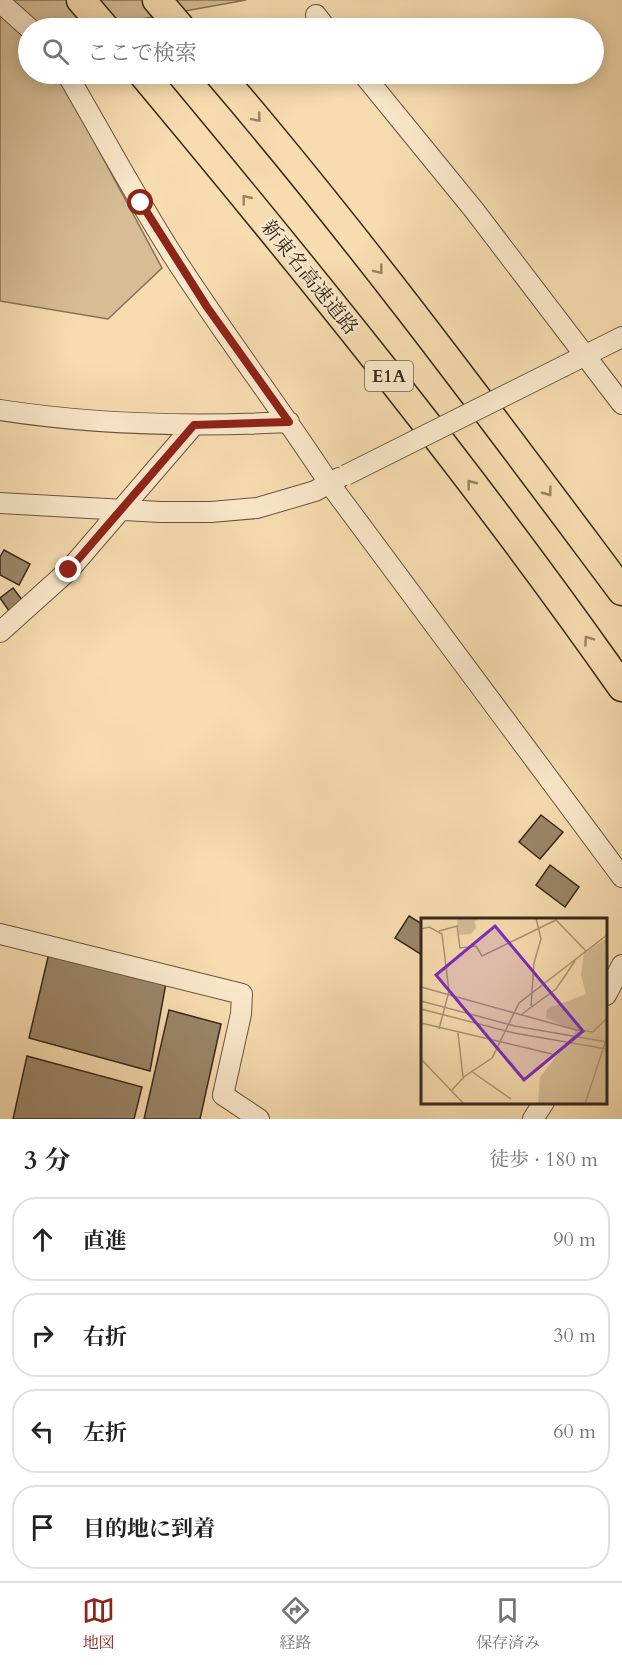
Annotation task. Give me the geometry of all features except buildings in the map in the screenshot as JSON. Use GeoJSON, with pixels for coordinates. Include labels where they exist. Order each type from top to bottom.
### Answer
{"type":"FeatureCollection","features":[{"type":"Feature","properties":{"kind":"highway"},"geometry":{"type":"LineString","coordinates":[[81,0],[96,18]]}},
{"type":"Feature","properties":{"kind":"highway"},"geometry":{"type":"LineString","coordinates":[[157,0],[172,18]]}},
{"type":"Feature","properties":{"kind":"highway","name":"新東名高速道路"},"geometry":{"type":"LineString","coordinates":[[150,84],[398,387],[581,629],[622,687]]}},
{"type":"Feature","properties":{"kind":"highway"},"geometry":{"type":"LineString","coordinates":[[228,84],[279,144],[442,350],[622,591]]}},
{"type":"Feature","properties":{"kind":"street"},"geometry":{"type":"LineString","coordinates":[[0,2],[18,18]]}},
{"type":"Feature","properties":{"kind":"street"},"geometry":{"type":"LineString","coordinates":[[73,84],[171,253],[289,422],[338,479],[622,877]]}},
{"type":"Feature","properties":{"kind":"street"},"geometry":{"type":"LineString","coordinates":[[371,84],[622,404]]}},
{"type":"Feature","properties":{"kind":"street"},"geometry":{"type":"LineString","coordinates":[[0,503],[200,512],[257,508],[315,490],[622,338]]}},
{"type":"Feature","properties":{"kind":"street"},"geometry":{"type":"LineString","coordinates":[[0,410],[53,419],[130,425],[289,422]]}},
{"type":"Feature","properties":{"kind":"street"},"geometry":{"type":"LineString","coordinates":[[0,632],[69,570],[194,425]]}},
{"type":"Feature","properties":{"kind":"street"},"geometry":{"type":"LineString","coordinates":[[0,934],[242,994],[241,1014],[223,1095],[259,1119]]}},
{"type":"Feature","properties":{"kind":"street"},"geometry":{"type":"LineString","coordinates":[[607,993],[622,965]]}},
{"type":"Feature","properties":{"kind":"street"},"geometry":{"type":"LineString","coordinates":[[533,1119],[543,1104]]}},
{"type":"Feature","properties":{"kind":"shaded area"},"geometry":{"type":"Polygon","coordinates":[[[0,0],[246,0],[146,18],[18,18],[18,84],[63,84],[162,268],[108,319],[0,301],[0,0]]]}},
{"type":"Feature","properties":{"kind":"route"},"geometry":{"type":"LineString","coordinates":[[69,570],[194,425],[289,422],[207,307],[141,203]]}}]}
